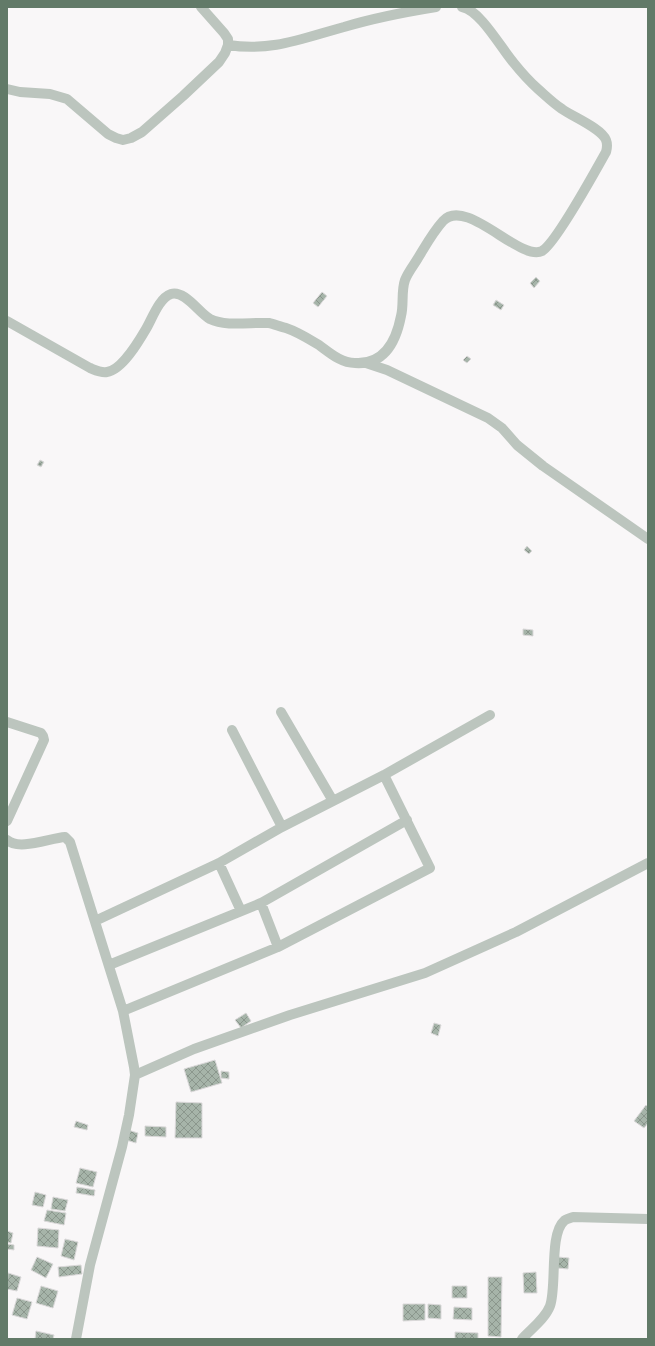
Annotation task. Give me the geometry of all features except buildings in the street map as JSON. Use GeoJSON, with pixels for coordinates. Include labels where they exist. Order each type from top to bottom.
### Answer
{"type":"FeatureCollection","features":[{"type":"Feature","properties":{"kind":"street"},"geometry":{"type":"LineString","coordinates":[[7,89],[20,92],[50,94],[67,98],[108,134],[123,140],[131,138],[142,132],[183,96],[219,62],[226,53],[228,39],[201,7]]}},
{"type":"Feature","properties":{"kind":"street"},"geometry":{"type":"LineString","coordinates":[[228,46],[245,48],[270,47],[296,41],[374,18],[436,7]]}},
{"type":"Feature","properties":{"kind":"street"},"geometry":{"type":"LineString","coordinates":[[7,321],[90,368],[100,372],[107,372],[114,370],[126,358],[146,329],[157,308],[167,296],[176,293],[188,299],[210,319],[222,322],[253,324],[270,323],[289,329],[307,338],[339,359],[353,363],[366,363],[377,360],[387,351],[395,338],[402,316],[405,280],[432,235],[444,220],[451,215],[459,215],[472,219],[524,248],[534,252],[541,251],[548,246],[560,230],[606,152],[608,147],[606,140],[601,134],[560,108],[534,86],[513,62],[487,26],[475,14],[462,7]]}},
{"type":"Feature","properties":{"kind":"street"},"geometry":{"type":"LineString","coordinates":[[366,363],[387,370],[488,418],[502,428],[517,445],[543,466],[648,539]]}},
{"type":"Feature","properties":{"kind":"street"},"geometry":{"type":"LineString","coordinates":[[281,712],[333,801]]}},
{"type":"Feature","properties":{"kind":"street"},"geometry":{"type":"LineString","coordinates":[[95,921],[219,863],[282,827],[384,776],[490,715]]}},
{"type":"Feature","properties":{"kind":"street"},"geometry":{"type":"LineString","coordinates":[[7,722],[36,731],[43,736],[44,740],[7,821]]}},
{"type":"Feature","properties":{"kind":"street"},"geometry":{"type":"LineString","coordinates":[[232,730],[282,827]]}},
{"type":"Feature","properties":{"kind":"street"},"geometry":{"type":"LineString","coordinates":[[123,1011],[278,947],[430,868],[384,776]]}},
{"type":"Feature","properties":{"kind":"street"},"geometry":{"type":"LineString","coordinates":[[109,965],[261,903],[407,820]]}},
{"type":"Feature","properties":{"kind":"street"},"geometry":{"type":"LineString","coordinates":[[7,840],[10,843],[17,845],[26,845],[65,837],[70,842],[123,1011],[135,1075],[129,1115],[122,1147],[90,1265],[76,1339]]}},
{"type":"Feature","properties":{"kind":"street"},"geometry":{"type":"LineString","coordinates":[[219,863],[241,911]]}},
{"type":"Feature","properties":{"kind":"street"},"geometry":{"type":"LineString","coordinates":[[135,1075],[194,1049],[290,1015],[424,973],[516,932],[648,863]]}},
{"type":"Feature","properties":{"kind":"street"},"geometry":{"type":"LineString","coordinates":[[261,903],[278,947]]}},
{"type":"Feature","properties":{"kind":"street"},"geometry":{"type":"LineString","coordinates":[[522,1339],[542,1319],[550,1307],[553,1294],[553,1272],[556,1240],[564,1221],[573,1217],[648,1219]]}}]}
